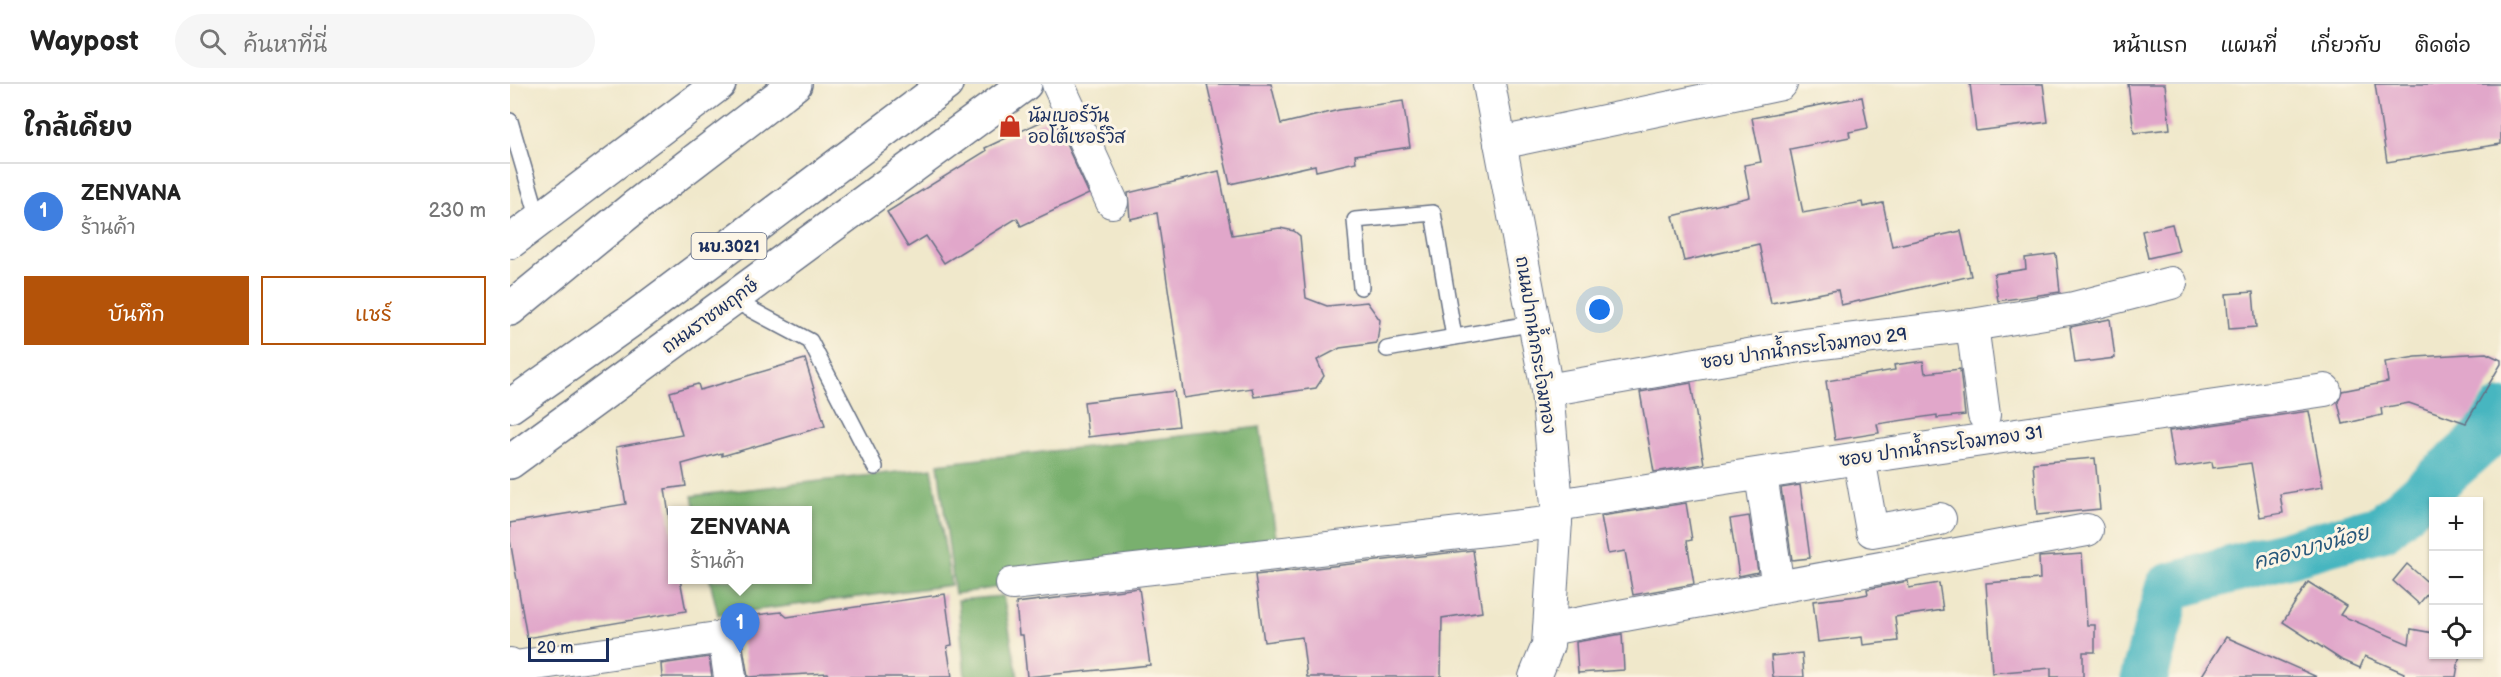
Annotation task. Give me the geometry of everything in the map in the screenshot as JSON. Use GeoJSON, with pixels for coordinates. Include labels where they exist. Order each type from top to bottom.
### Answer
{"type":"FeatureCollection","features":[{"type":"Feature","properties":{"kind":"main road"},"geometry":{"type":"LineString","coordinates":[[510,242],[719,84]]}},
{"type":"Feature","properties":{"kind":"main road"},"geometry":{"type":"LineString","coordinates":[[510,309],[637,205],[795,84]]}},
{"type":"Feature","properties":{"kind":"main road","name":"นบ.3021"},"geometry":{"type":"LineString","coordinates":[[510,406],[630,321],[946,84]]}},
{"type":"Feature","properties":{"kind":"main road","name":"ถนนราชพฤกษ์"},"geometry":{"type":"LineString","coordinates":[[510,462],[1025,84]]}},
{"type":"Feature","properties":{"kind":"street"},"geometry":{"type":"LineString","coordinates":[[1058,84],[1112,202]]}},
{"type":"Feature","properties":{"kind":"street","name":"ถนนปากน้ำกระโจมทอง"},"geometry":{"type":"LineString","coordinates":[[1489,84],[1547,390],[1557,514],[1548,645],[1535,677]]}},
{"type":"Feature","properties":{"kind":"street"},"geometry":{"type":"LineString","coordinates":[[1500,143],[1781,84]]}},
{"type":"Feature","properties":{"kind":"street","name":"ซอย ปากน้ำกระโจมทอง 29"},"geometry":{"type":"LineString","coordinates":[[1547,390],[1805,345],[1972,325],[2074,308],[2171,284]]}},
{"type":"Feature","properties":{"kind":"street"},"geometry":{"type":"LineString","coordinates":[[1972,325],[1984,415]]}},
{"type":"Feature","properties":{"kind":"street","name":"ซอย ปากน้ำกระโจมทอง 31"},"geometry":{"type":"LineString","coordinates":[[1012,584],[1557,514],[1859,458],[2325,390]]}},
{"type":"Feature","properties":{"kind":"street"},"geometry":{"type":"LineString","coordinates":[[1859,458],[1872,531],[1940,519]]}},
{"type":"Feature","properties":{"kind":"street"},"geometry":{"type":"LineString","coordinates":[[1761,475],[1778,587]]}},
{"type":"Feature","properties":{"kind":"street"},"geometry":{"type":"LineString","coordinates":[[1549,629],[2087,530]]}},
{"type":"Feature","properties":{"kind":"street"},"geometry":{"type":"LineString","coordinates":[[510,664],[515,667],[724,637],[730,677]]}},
{"type":"Feature","properties":{"kind":"lane"},"geometry":{"type":"LineString","coordinates":[[510,121],[539,220]]}},
{"type":"Feature","properties":{"kind":"lane"},"geometry":{"type":"LineString","coordinates":[[1361,287],[1355,220],[1433,213],[1454,337]]}},
{"type":"Feature","properties":{"kind":"lane"},"geometry":{"type":"LineString","coordinates":[[733,300],[810,341],[875,467]]}},
{"type":"Feature","properties":{"kind":"lane"},"geometry":{"type":"LineString","coordinates":[[1387,349],[1535,323]]}},
{"type":"Feature","properties":{"kind":"green space"},"geometry":{"type":"Polygon","coordinates":[[[1260,427],[1277,544],[955,594],[938,464],[1260,427]]]}},
{"type":"Feature","properties":{"kind":"green space"},"geometry":{"type":"Polygon","coordinates":[[[932,468],[951,585],[718,615],[711,584],[812,584],[812,506],[694,506],[692,496],[932,468]]]}},
{"type":"Feature","properties":{"kind":"green space"},"geometry":{"type":"Polygon","coordinates":[[[1003,596],[1018,677],[965,677],[958,600],[1003,596]]]}},
{"type":"Feature","properties":{"kind":"building"},"geometry":{"type":"Polygon","coordinates":[[[1207,84],[1271,84],[1281,124],[1339,110],[1403,101],[1410,147],[1355,155],[1356,162],[1316,171],[1315,165],[1230,184],[1207,84]]]}},
{"type":"Feature","properties":{"kind":"building"},"geometry":{"type":"Polygon","coordinates":[[[1970,84],[2043,84],[2048,122],[1976,131],[1970,84]]]}},
{"type":"Feature","properties":{"kind":"building"},"geometry":{"type":"Polygon","coordinates":[[[2128,84],[2165,84],[2170,129],[2134,133],[2128,84]]]}},
{"type":"Feature","properties":{"kind":"building"},"geometry":{"type":"Polygon","coordinates":[[[2375,84],[2501,84],[2501,144],[2387,162],[2375,84]]]}},
{"type":"Feature","properties":{"kind":"building"},"geometry":{"type":"Polygon","coordinates":[[[1862,97],[1868,128],[1849,132],[1850,137],[1790,149],[1803,213],[1862,202],[1863,207],[1883,203],[1892,246],[1961,231],[1971,276],[1841,305],[1838,290],[1771,303],[1759,244],[1684,261],[1673,216],[1750,197],[1744,165],[1761,162],[1752,118],[1862,97]]]}},
{"type":"Feature","properties":{"kind":"building"},"geometry":{"type":"Polygon","coordinates":[[[1053,116],[1089,194],[1021,226],[1017,218],[944,263],[926,236],[908,247],[887,212],[986,151],[985,148],[1053,116]]]}},
{"type":"Feature","properties":{"kind":"building"},"geometry":{"type":"Polygon","coordinates":[[[1219,171],[1232,235],[1280,228],[1294,231],[1300,236],[1306,298],[1327,306],[1367,302],[1380,320],[1377,343],[1340,348],[1317,360],[1324,376],[1316,388],[1254,397],[1252,388],[1184,398],[1157,213],[1130,219],[1128,193],[1219,171]]]}},
{"type":"Feature","properties":{"kind":"building"},"geometry":{"type":"Polygon","coordinates":[[[2172,224],[2179,251],[2148,258],[2142,231],[2172,224]]]}},
{"type":"Feature","properties":{"kind":"building"},"geometry":{"type":"Polygon","coordinates":[[[2056,254],[2060,292],[1998,301],[1994,274],[2026,269],[2025,258],[2056,254]]]}},
{"type":"Feature","properties":{"kind":"building"},"geometry":{"type":"Polygon","coordinates":[[[2253,292],[2256,327],[2229,329],[2226,294],[2253,292]]]}},
{"type":"Feature","properties":{"kind":"building"},"geometry":{"type":"Polygon","coordinates":[[[2110,319],[2115,358],[2075,363],[2070,327],[2110,319]]]}},
{"type":"Feature","properties":{"kind":"building"},"geometry":{"type":"Polygon","coordinates":[[[2486,353],[2501,360],[2501,364],[2466,423],[2409,403],[2381,408],[2382,415],[2343,424],[2338,402],[2342,391],[2388,382],[2385,362],[2416,357],[2486,353]]]}},
{"type":"Feature","properties":{"kind":"building"},"geometry":{"type":"Polygon","coordinates":[[[805,359],[825,426],[722,456],[722,453],[682,464],[686,486],[665,489],[668,509],[668,584],[681,584],[686,611],[527,638],[510,540],[510,523],[626,504],[616,447],[682,435],[670,392],[698,384],[700,390],[805,359]]]}},
{"type":"Feature","properties":{"kind":"building"},"geometry":{"type":"Polygon","coordinates":[[[1923,361],[1925,373],[1960,369],[1965,415],[1937,418],[1937,415],[1877,424],[1879,433],[1835,440],[1826,381],[1895,370],[1894,365],[1923,361]]]}},
{"type":"Feature","properties":{"kind":"building"},"geometry":{"type":"Polygon","coordinates":[[[1691,383],[1704,464],[1654,472],[1640,392],[1691,383]]]}},
{"type":"Feature","properties":{"kind":"building"},"geometry":{"type":"Polygon","coordinates":[[[1174,391],[1179,426],[1088,437],[1084,402],[1174,391]]]}},
{"type":"Feature","properties":{"kind":"building"},"geometry":{"type":"Polygon","coordinates":[[[2309,411],[2323,487],[2280,494],[2283,513],[2260,517],[2251,463],[2213,468],[2212,462],[2175,468],[2169,431],[2309,411]]]}},
{"type":"Feature","properties":{"kind":"building"},"geometry":{"type":"Polygon","coordinates":[[[2095,458],[2100,509],[2037,515],[2033,463],[2095,458]]]}},
{"type":"Feature","properties":{"kind":"building"},"geometry":{"type":"Polygon","coordinates":[[[1800,485],[1810,558],[1792,560],[1781,488],[1800,485]]]}},
{"type":"Feature","properties":{"kind":"building"},"geometry":{"type":"Polygon","coordinates":[[[1686,503],[1692,540],[1687,541],[1694,584],[1633,595],[1625,551],[1608,554],[1601,516],[1686,503]]]}},
{"type":"Feature","properties":{"kind":"building"},"geometry":{"type":"Polygon","coordinates":[[[1749,516],[1758,572],[1739,576],[1730,519],[1749,516]]]}},
{"type":"Feature","properties":{"kind":"building"},"geometry":{"type":"Polygon","coordinates":[[[1473,550],[1482,612],[1442,618],[1441,677],[1307,677],[1302,637],[1264,642],[1255,575],[1473,550]]]}},
{"type":"Feature","properties":{"kind":"building"},"geometry":{"type":"Polygon","coordinates":[[[2082,554],[2087,625],[2095,625],[2095,652],[2083,652],[2083,677],[2051,677],[2051,668],[1992,673],[1986,583],[2040,579],[2039,557],[2082,554]]]}},
{"type":"Feature","properties":{"kind":"building"},"geometry":{"type":"Polygon","coordinates":[[[2407,564],[2429,583],[2429,592],[2419,604],[2393,581],[2407,564]]]}},
{"type":"Feature","properties":{"kind":"building"},"geometry":{"type":"Polygon","coordinates":[[[1908,581],[1909,588],[1939,583],[1943,610],[1895,617],[1898,641],[1863,645],[1862,637],[1818,642],[1813,601],[1868,594],[1867,589],[1908,581]]]}},
{"type":"Feature","properties":{"kind":"building"},"geometry":{"type":"Polygon","coordinates":[[[2308,582],[2346,606],[2340,615],[2409,644],[2411,629],[2429,632],[2429,659],[2459,659],[2456,677],[2403,677],[2404,673],[2365,656],[2360,668],[2340,659],[2283,622],[2308,582]]]}},
{"type":"Feature","properties":{"kind":"building"},"geometry":{"type":"Polygon","coordinates":[[[1139,588],[1150,665],[1027,677],[1023,635],[1019,635],[1016,603],[1139,588]]]}},
{"type":"Feature","properties":{"kind":"building"},"geometry":{"type":"Polygon","coordinates":[[[945,594],[952,645],[947,646],[952,677],[829,677],[828,673],[748,677],[738,617],[781,612],[787,617],[945,594]]]}},
{"type":"Feature","properties":{"kind":"building"},"geometry":{"type":"Polygon","coordinates":[[[1622,634],[1624,670],[1578,673],[1576,642],[1622,634]]]}},
{"type":"Feature","properties":{"kind":"building"},"geometry":{"type":"Polygon","coordinates":[[[2226,637],[2317,677],[2201,677],[2226,637]]]}},
{"type":"Feature","properties":{"kind":"building"},"geometry":{"type":"Polygon","coordinates":[[[1802,653],[1804,677],[1773,677],[1771,656],[1802,653]]]}},
{"type":"Feature","properties":{"kind":"building"},"geometry":{"type":"Polygon","coordinates":[[[709,657],[712,677],[662,677],[661,664],[709,657]]]}},
{"type":"Feature","properties":{"kind":"waterway","name":"คลองบางน้อย"},"geometry":{"type":"LineString","coordinates":[[2144,677],[2169,587],[2384,527],[2485,438],[2501,413]]}},
{"type":"Feature","properties":{"kind":"place","name":"นัมเบอร์วัน ออโต้เซอร์วิส"},"geometry":{"type":"Point","coordinates":[1010,126]}},
{"type":"Feature","properties":{"kind":"place","name":"ZENVANA"},"geometry":{"type":"Point","coordinates":[740,653]}}]}
